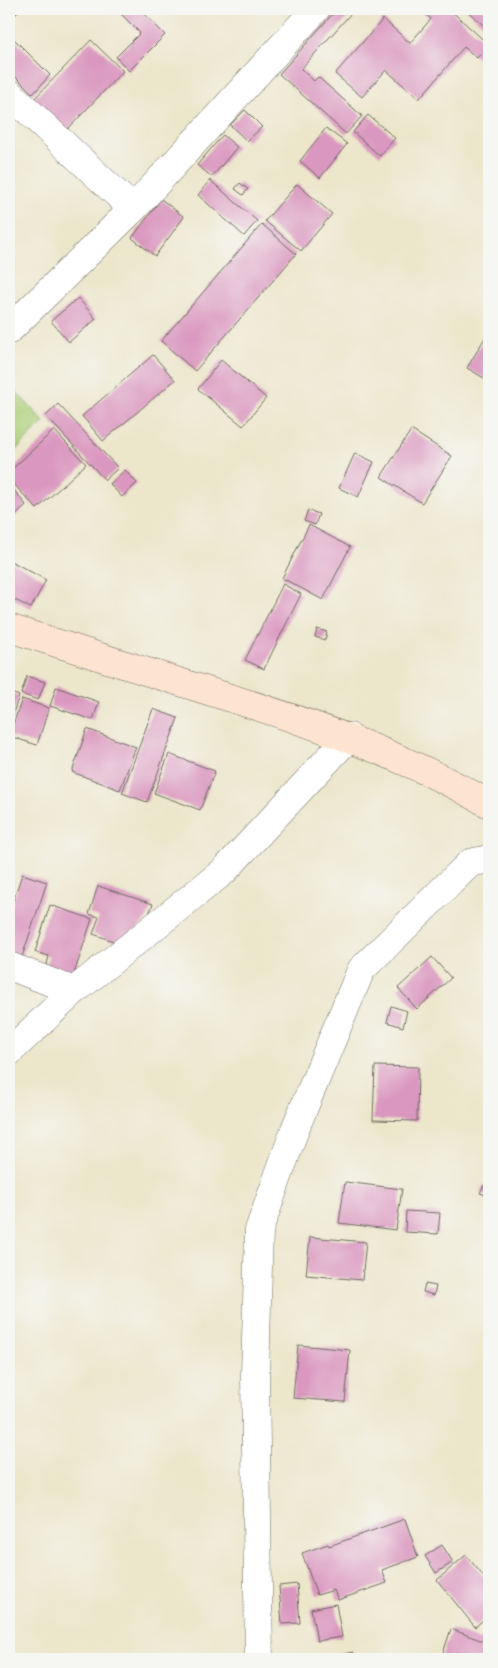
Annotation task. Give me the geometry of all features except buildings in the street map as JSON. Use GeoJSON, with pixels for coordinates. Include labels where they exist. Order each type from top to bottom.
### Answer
{"type":"FeatureCollection","features":[{"type":"Feature","properties":{"kind":"street"},"geometry":{"type":"LineString","coordinates":[[9,330],[132,209],[316,9]]}},
{"type":"Feature","properties":{"kind":"street"},"geometry":{"type":"LineString","coordinates":[[9,93],[132,209]]}},
{"type":"Feature","properties":{"kind":"street"},"geometry":{"type":"LineString","coordinates":[[9,628],[292,717],[349,737],[444,778],[489,804]]}},
{"type":"Feature","properties":{"kind":"street"},"geometry":{"type":"LineString","coordinates":[[9,1052],[74,992],[224,871],[349,737]]}},
{"type":"Feature","properties":{"kind":"street"},"geometry":{"type":"LineString","coordinates":[[259,1659],[255,1377],[259,1230],[295,1128],[360,970],[470,863],[489,859]]}},
{"type":"Feature","properties":{"kind":"street"},"geometry":{"type":"LineString","coordinates":[[9,966],[74,992]]}},
{"type":"Feature","properties":{"kind":"green space"},"geometry":{"type":"Polygon","coordinates":[[[9,384],[44,422],[9,457],[9,384]]]}}]}
